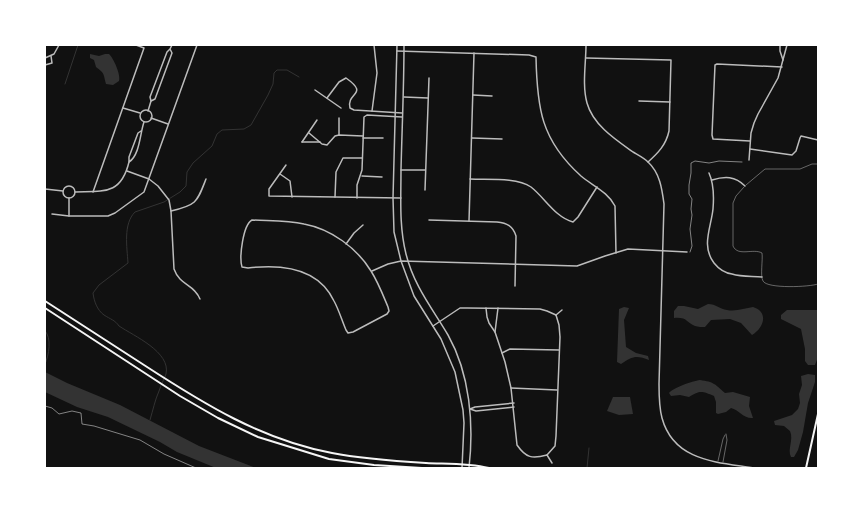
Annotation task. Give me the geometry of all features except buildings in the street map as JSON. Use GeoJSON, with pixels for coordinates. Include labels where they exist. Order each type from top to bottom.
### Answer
{"type":"FeatureCollection","features":[{"type":"Feature","properties":{"kind":"main road"},"geometry":{"type":"LineString","coordinates":[[45,300],[183,390],[220,412],[260,432],[296,444],[332,453],[380,460],[469,464],[489,468]]}},
{"type":"Feature","properties":{"kind":"main road"},"geometry":{"type":"LineString","coordinates":[[45,308],[180,396],[218,418],[258,437],[336,460],[374,465],[422,468]]}},
{"type":"Feature","properties":{"kind":"main road"},"geometry":{"type":"LineString","coordinates":[[806,468],[818,414]]}},
{"type":"Feature","properties":{"kind":"street"},"geometry":{"type":"LineString","coordinates":[[45,58],[51,56],[59,45]]}},
{"type":"Feature","properties":{"kind":"street"},"geometry":{"type":"LineString","coordinates":[[93,192],[144,48],[136,45]]}},
{"type":"Feature","properties":{"kind":"street"},"geometry":{"type":"LineString","coordinates":[[152,101],[150,97],[167,52],[172,45]]}},
{"type":"Feature","properties":{"kind":"street"},"geometry":{"type":"LineString","coordinates":[[52,214],[103,217],[112,215],[144,192],[198,45]]}},
{"type":"Feature","properties":{"kind":"street"},"geometry":{"type":"LineString","coordinates":[[372,111],[377,72],[374,45]]}},
{"type":"Feature","properties":{"kind":"street"},"geometry":{"type":"LineString","coordinates":[[397,45],[393,198],[394,232],[401,261],[414,296],[441,339],[455,372],[463,417],[462,468]]}},
{"type":"Feature","properties":{"kind":"street"},"geometry":{"type":"LineString","coordinates":[[404,45],[400,198],[402,231],[408,261],[413,276],[423,296],[448,336],[462,371],[470,409],[471,433],[468,468]]}},
{"type":"Feature","properties":{"kind":"street"},"geometry":{"type":"LineString","coordinates":[[586,45],[585,87],[587,104],[595,119],[616,140],[648,162],[660,180],[664,204],[659,384],[661,417],[671,438],[682,450],[696,456],[718,462],[755,468]]}},
{"type":"Feature","properties":{"kind":"street"},"geometry":{"type":"LineString","coordinates":[[780,45],[783,60]]}},
{"type":"Feature","properties":{"kind":"street"},"geometry":{"type":"LineString","coordinates":[[749,160],[752,129],[758,114],[775,84],[788,45]]}},
{"type":"Feature","properties":{"kind":"street"},"geometry":{"type":"LineString","coordinates":[[148,111],[152,101],[155,99],[172,53],[170,49]]}},
{"type":"Feature","properties":{"kind":"street"},"geometry":{"type":"LineString","coordinates":[[397,51],[536,57],[537,94],[540,111],[547,133],[559,153],[566,161],[584,178],[609,197],[615,206],[616,253]]}},
{"type":"Feature","properties":{"kind":"street"},"geometry":{"type":"LineString","coordinates":[[469,221],[474,54]]}},
{"type":"Feature","properties":{"kind":"street"},"geometry":{"type":"LineString","coordinates":[[45,66],[52,63],[51,56]]}},
{"type":"Feature","properties":{"kind":"street"},"geometry":{"type":"LineString","coordinates":[[586,58],[671,60],[669,131],[667,139],[660,152],[648,162]]}},
{"type":"Feature","properties":{"kind":"street"},"geometry":{"type":"LineString","coordinates":[[750,141],[713,139],[714,65],[782,66]]}},
{"type":"Feature","properties":{"kind":"street"},"geometry":{"type":"LineString","coordinates":[[327,98],[340,82],[346,78],[355,84],[357,88],[357,91],[350,101],[350,108],[354,110],[402,113]]}},
{"type":"Feature","properties":{"kind":"street"},"geometry":{"type":"LineString","coordinates":[[426,190],[428,78]]}},
{"type":"Feature","properties":{"kind":"street"},"geometry":{"type":"LineString","coordinates":[[315,90],[341,108]]}},
{"type":"Feature","properties":{"kind":"street"},"geometry":{"type":"LineString","coordinates":[[473,95],[492,96]]}},
{"type":"Feature","properties":{"kind":"street"},"geometry":{"type":"LineString","coordinates":[[403,97],[428,98]]}},
{"type":"Feature","properties":{"kind":"street"},"geometry":{"type":"LineString","coordinates":[[639,101],[670,102]]}},
{"type":"Feature","properties":{"kind":"street"},"geometry":{"type":"LineString","coordinates":[[123,108],[140,113],[143,111],[148,111]]}},
{"type":"Feature","properties":{"kind":"street"},"geometry":{"type":"LineString","coordinates":[[148,111],[152,118],[169,124]]}},
{"type":"Feature","properties":{"kind":"street"},"geometry":{"type":"LineString","coordinates":[[140,113],[140,117],[144,122]]}},
{"type":"Feature","properties":{"kind":"street"},"geometry":{"type":"LineString","coordinates":[[357,198],[357,185],[361,176],[363,120],[365,116],[402,117]]}},
{"type":"Feature","properties":{"kind":"street"},"geometry":{"type":"LineString","coordinates":[[144,122],[148,122],[152,118]]}},
{"type":"Feature","properties":{"kind":"street"},"geometry":{"type":"LineString","coordinates":[[339,118],[339,135]]}},
{"type":"Feature","properties":{"kind":"street"},"geometry":{"type":"LineString","coordinates":[[318,120],[302,142],[320,142]]}},
{"type":"Feature","properties":{"kind":"street"},"geometry":{"type":"LineString","coordinates":[[75,192],[102,192],[114,187],[120,182],[127,171],[129,158],[138,133],[141,131],[144,122]]}},
{"type":"Feature","properties":{"kind":"street"},"geometry":{"type":"LineString","coordinates":[[129,162],[133,159],[142,136],[141,131]]}},
{"type":"Feature","properties":{"kind":"street"},"geometry":{"type":"LineString","coordinates":[[308,133],[320,142],[327,145],[335,136],[339,135],[383,138]]}},
{"type":"Feature","properties":{"kind":"street"},"geometry":{"type":"LineString","coordinates":[[750,149],[759,149],[792,155],[796,151],[801,136],[818,140]]}},
{"type":"Feature","properties":{"kind":"street"},"geometry":{"type":"LineString","coordinates":[[472,138],[502,139]]}},
{"type":"Feature","properties":{"kind":"street"},"geometry":{"type":"LineString","coordinates":[[335,197],[336,172],[343,158],[362,158]]}},
{"type":"Feature","properties":{"kind":"street"},"geometry":{"type":"LineString","coordinates":[[286,165],[269,189],[269,196],[400,198]]}},
{"type":"Feature","properties":{"kind":"street"},"geometry":{"type":"LineString","coordinates":[[401,170],[426,170]]}},
{"type":"Feature","properties":{"kind":"street"},"geometry":{"type":"LineString","coordinates":[[127,171],[149,179],[158,186],[169,200],[174,269],[176,276],[194,290],[200,299]]}},
{"type":"Feature","properties":{"kind":"street"},"geometry":{"type":"LineString","coordinates":[[709,173],[712,180],[713,209],[707,243],[710,257],[717,266],[727,273],[741,276],[762,277]]}},
{"type":"Feature","properties":{"kind":"street"},"geometry":{"type":"LineString","coordinates":[[280,174],[290,181],[292,196]]}},
{"type":"Feature","properties":{"kind":"street"},"geometry":{"type":"LineString","coordinates":[[361,176],[382,177]]}},
{"type":"Feature","properties":{"kind":"street"},"geometry":{"type":"LineString","coordinates":[[712,180],[729,177],[738,179],[746,186]]}},
{"type":"Feature","properties":{"kind":"street"},"geometry":{"type":"LineString","coordinates":[[171,212],[195,202],[199,198],[206,179]]}},
{"type":"Feature","properties":{"kind":"street"},"geometry":{"type":"LineString","coordinates":[[470,179],[510,181],[524,184],[531,188],[552,208],[573,222],[578,217],[597,187]]}},
{"type":"Feature","properties":{"kind":"street"},"geometry":{"type":"LineString","coordinates":[[63,191],[66,186],[70,186],[74,188],[75,192]]}},
{"type":"Feature","properties":{"kind":"street"},"geometry":{"type":"LineString","coordinates":[[45,189],[63,191]]}},
{"type":"Feature","properties":{"kind":"street"},"geometry":{"type":"LineString","coordinates":[[63,191],[64,195],[69,198]]}},
{"type":"Feature","properties":{"kind":"street"},"geometry":{"type":"LineString","coordinates":[[69,198],[73,197],[75,192]]}},
{"type":"Feature","properties":{"kind":"street"},"geometry":{"type":"LineString","coordinates":[[69,198],[69,216]]}},
{"type":"Feature","properties":{"kind":"street"},"geometry":{"type":"LineString","coordinates":[[252,220],[292,222],[308,225],[333,235],[346,244],[360,256],[371,271],[389,311],[387,314],[353,332],[348,333],[329,292],[321,283],[309,275],[289,267],[242,267],[242,249],[246,225],[252,220]]}},
{"type":"Feature","properties":{"kind":"street"},"geometry":{"type":"LineString","coordinates":[[429,220],[497,222],[505,223],[514,229],[516,236],[515,286]]}},
{"type":"Feature","properties":{"kind":"street"},"geometry":{"type":"LineString","coordinates":[[346,244],[354,233],[363,225]]}},
{"type":"Feature","properties":{"kind":"street"},"geometry":{"type":"LineString","coordinates":[[371,271],[388,264],[401,261],[577,266],[628,250],[687,252]]}},
{"type":"Feature","properties":{"kind":"street"},"geometry":{"type":"LineString","coordinates":[[433,326],[460,308],[486,308],[498,308],[540,309],[556,316],[559,325],[559,350],[555,446],[547,455],[538,458],[530,457],[522,452],[517,445],[514,403],[511,388],[505,362],[495,332],[489,323],[486,308]]}},
{"type":"Feature","properties":{"kind":"street"},"geometry":{"type":"LineString","coordinates":[[495,332],[498,308]]}},
{"type":"Feature","properties":{"kind":"street"},"geometry":{"type":"LineString","coordinates":[[556,316],[562,310]]}},
{"type":"Feature","properties":{"kind":"street"},"geometry":{"type":"LineString","coordinates":[[501,353],[510,349],[559,350]]}},
{"type":"Feature","properties":{"kind":"street"},"geometry":{"type":"LineString","coordinates":[[511,388],[558,390]]}},
{"type":"Feature","properties":{"kind":"street"},"geometry":{"type":"LineString","coordinates":[[470,409],[475,407],[514,403]]}},
{"type":"Feature","properties":{"kind":"street"},"geometry":{"type":"LineString","coordinates":[[470,409],[476,411],[514,407]]}},
{"type":"Feature","properties":{"kind":"street"},"geometry":{"type":"LineString","coordinates":[[547,455],[552,463]]}},
{"type":"Feature","properties":{"kind":"lane"},"geometry":{"type":"LineString","coordinates":[[818,164],[812,164],[800,169],[766,169],[746,186],[736,196],[734,203],[732,246],[738,252],[758,251],[762,254],[762,277],[764,283],[774,286],[809,286],[818,284]]}},
{"type":"Feature","properties":{"kind":"lane"},"geometry":{"type":"LineString","coordinates":[[718,462],[723,440],[726,434],[723,463]]}},
{"type":"Feature","properties":{"kind":"path"},"geometry":{"type":"LineString","coordinates":[[687,252],[691,251],[692,246],[690,229],[692,199],[689,194],[691,163],[695,161],[709,163],[720,161],[742,162]]}},
{"type":"Feature","properties":{"kind":"path"},"geometry":{"type":"LineString","coordinates":[[45,406],[52,408],[59,414],[72,411],[81,412],[82,424],[94,426],[140,440],[164,454],[196,468]]}},
{"type":"Feature","properties":{"kind":"shaded area"},"geometry":{"type":"Polygon","coordinates":[[[90,54],[99,56],[109,54],[117,67],[119,81],[113,85],[106,84],[103,74],[96,67],[94,60],[90,58],[90,54]]]}},
{"type":"Feature","properties":{"kind":"shaded area"},"geometry":{"type":"Polygon","coordinates":[[[708,304],[730,310],[753,307],[761,312],[763,316],[762,324],[752,335],[741,323],[730,319],[711,320],[705,327],[703,327],[695,326],[682,318],[674,318],[674,311],[678,306],[698,309],[708,304]]]}},
{"type":"Feature","properties":{"kind":"shaded area"},"geometry":{"type":"Polygon","coordinates":[[[624,307],[629,308],[624,320],[626,347],[636,353],[648,356],[649,360],[641,357],[635,357],[628,359],[621,364],[617,362],[619,309],[624,307]]]}},
{"type":"Feature","properties":{"kind":"shaded area"},"geometry":{"type":"Polygon","coordinates":[[[787,310],[818,310],[818,357],[815,365],[808,365],[805,361],[805,349],[801,329],[781,319],[781,315],[787,310]]]}},
{"type":"Feature","properties":{"kind":"shaded area"},"geometry":{"type":"Polygon","coordinates":[[[45,372],[67,383],[120,405],[199,446],[256,468],[216,468],[177,452],[160,442],[108,417],[77,407],[45,392],[45,372]]]}},
{"type":"Feature","properties":{"kind":"shaded area"},"geometry":{"type":"Polygon","coordinates":[[[808,374],[815,375],[815,382],[808,403],[798,450],[794,457],[791,457],[790,431],[784,426],[775,425],[774,421],[792,415],[798,409],[800,403],[799,394],[802,385],[801,376],[808,374]]]}},
{"type":"Feature","properties":{"kind":"shaded area"},"geometry":{"type":"Polygon","coordinates":[[[700,380],[714,384],[725,393],[733,392],[750,397],[749,406],[753,418],[744,416],[731,408],[726,412],[716,413],[716,402],[714,396],[707,393],[699,392],[689,397],[680,395],[671,396],[669,393],[683,385],[700,380]]]}},
{"type":"Feature","properties":{"kind":"shaded area"},"geometry":{"type":"Polygon","coordinates":[[[613,397],[630,397],[633,414],[619,415],[607,411],[613,397]]]}},
{"type":"Feature","properties":{"kind":"waterway"},"geometry":{"type":"LineString","coordinates":[[65,84],[78,45]]}},
{"type":"Feature","properties":{"kind":"waterway"},"geometry":{"type":"LineString","coordinates":[[150,420],[156,398],[166,374],[166,366],[163,359],[150,346],[99,311],[93,293],[99,285],[128,263],[127,229],[131,217],[135,212],[164,202],[180,192],[186,186],[187,172],[193,163],[212,146],[217,134],[222,130],[244,129],[251,125],[268,95],[273,84],[274,73],[277,70],[287,70],[299,77]]}},
{"type":"Feature","properties":{"kind":"waterway"},"geometry":{"type":"LineString","coordinates":[[45,331],[49,338],[49,351],[45,364]]}},
{"type":"Feature","properties":{"kind":"waterway"},"geometry":{"type":"LineString","coordinates":[[587,468],[589,448]]}}]}
